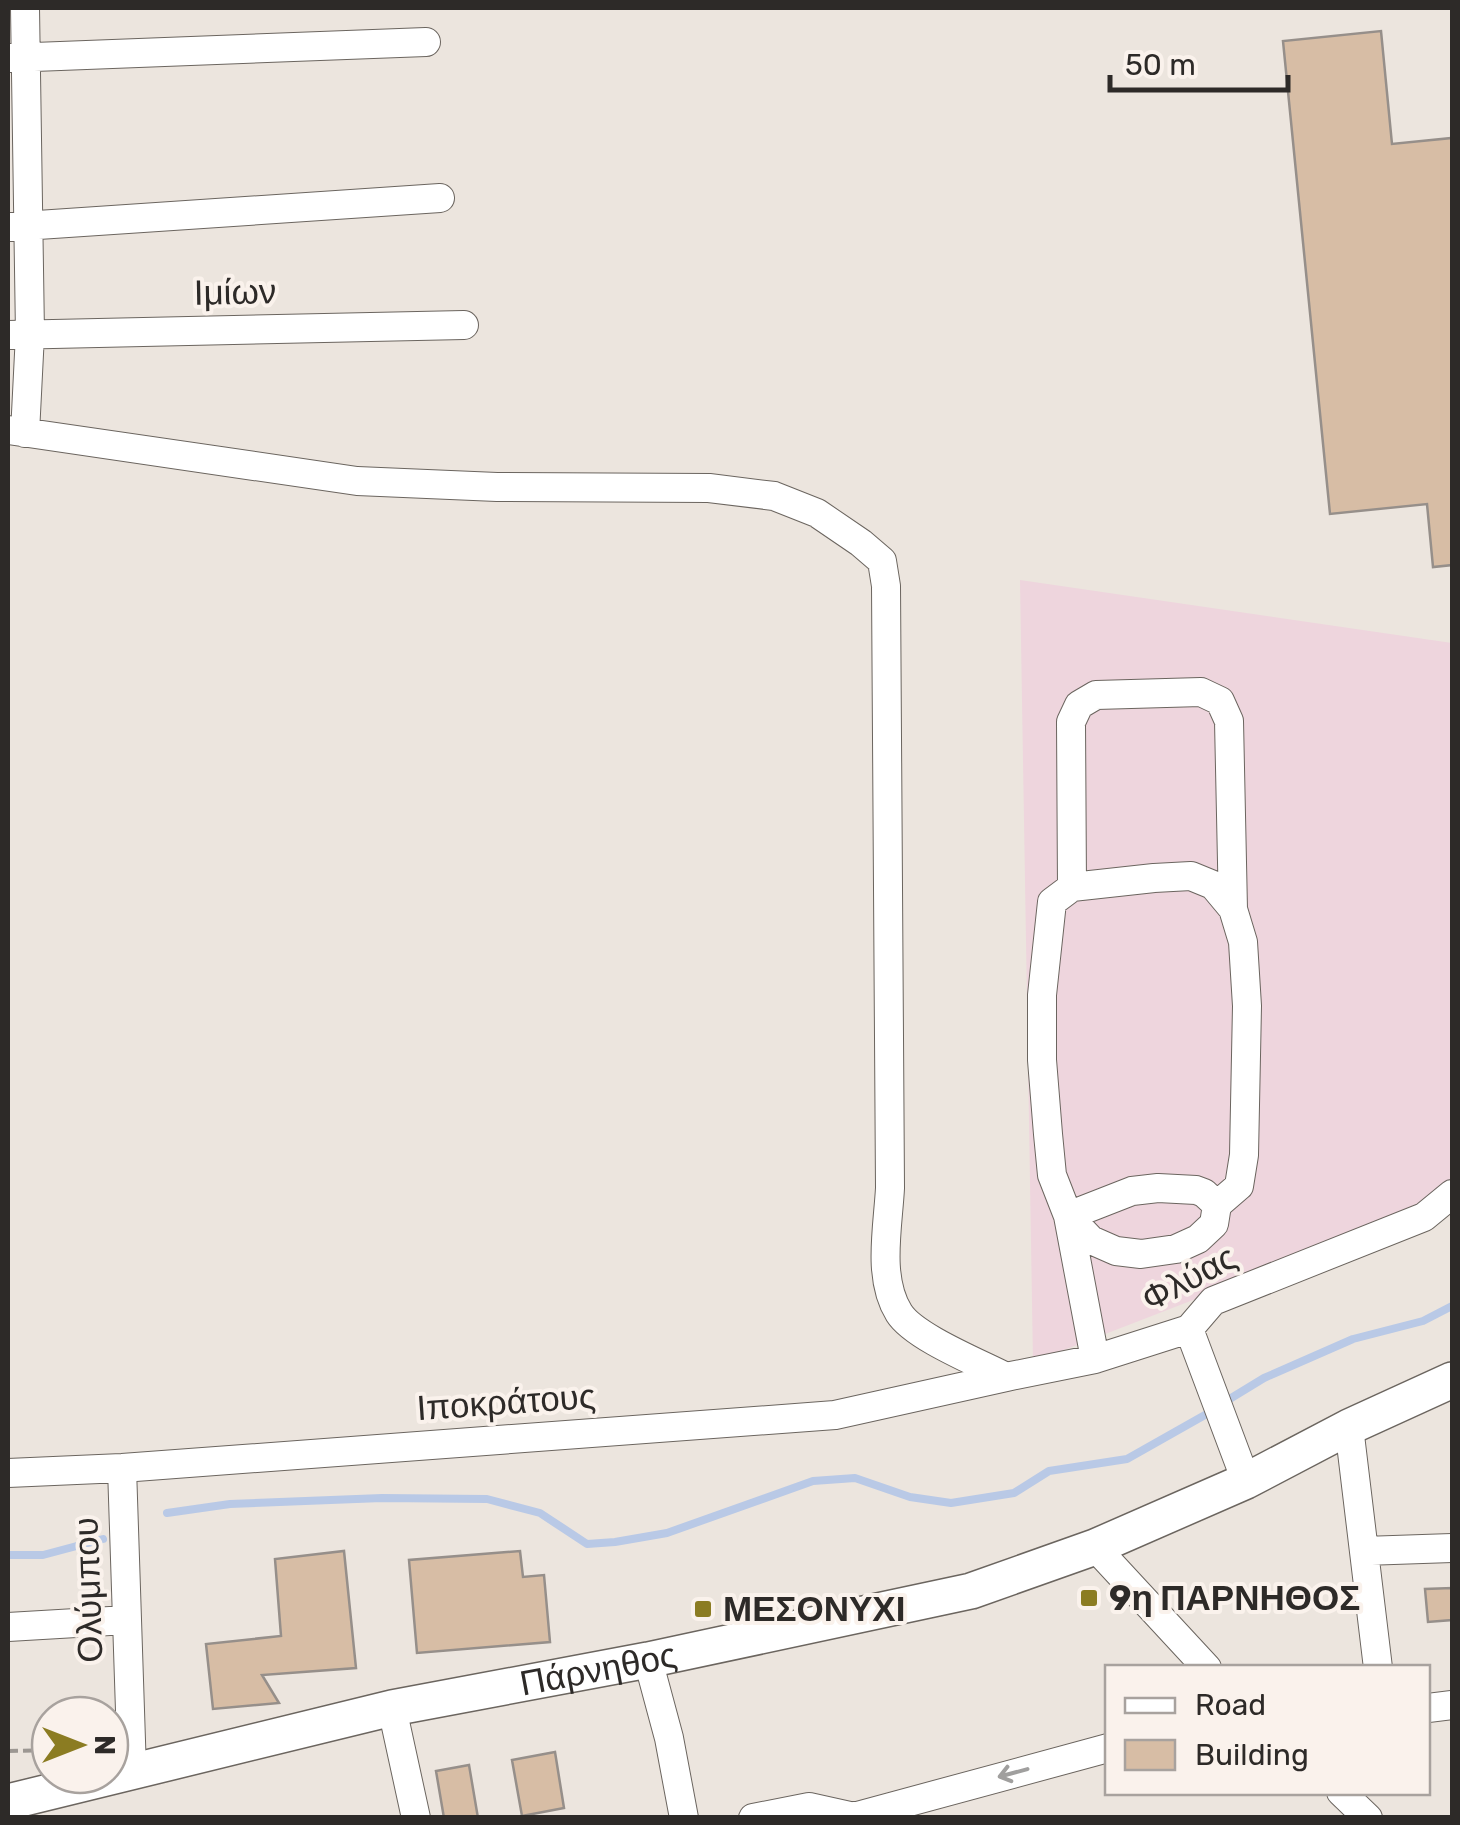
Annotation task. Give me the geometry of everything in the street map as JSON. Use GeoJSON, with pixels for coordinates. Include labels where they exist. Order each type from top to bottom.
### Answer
{"type":"FeatureCollection","features":[{"type":"Feature","properties":{"kind":"main road","name":"Πάρνηθος"},"geometry":{"type":"LineString","coordinates":[[8,1802],[392,1708],[648,1660],[971,1591],[1094,1547],[1241,1467],[1348,1428],[1452,1380]]}},
{"type":"Feature","properties":{"kind":"street"},"geometry":{"type":"LineString","coordinates":[[26,8],[17,58],[16,432],[357,480],[497,487],[709,488],[774,496],[817,513],[882,561],[886,586],[888,1272],[900,1316],[921,1333],[1006,1376]]}},
{"type":"Feature","properties":{"kind":"street"},"geometry":{"type":"LineString","coordinates":[[17,58],[426,42]]}},
{"type":"Feature","properties":{"kind":"street"},"geometry":{"type":"LineString","coordinates":[[18,226],[440,198]]}},
{"type":"Feature","properties":{"kind":"street","name":"Ιμίων"},"geometry":{"type":"LineString","coordinates":[[19,335],[464,325]]}},
{"type":"Feature","properties":{"kind":"street"},"geometry":{"type":"LineString","coordinates":[[1068,1216],[1091,1240],[1116,1251],[1141,1254],[1176,1250],[1198,1239],[1214,1224],[1217,1204],[1238,1186],[1244,1155],[1247,1006],[1243,942],[1233,910],[1229,720],[1220,702],[1202,692],[1096,695],[1079,704],[1070,722],[1072,887]]}},
{"type":"Feature","properties":{"kind":"street"},"geometry":{"type":"LineString","coordinates":[[1096,1360],[1068,1216],[1052,1175],[1042,1060],[1042,995],[1052,902],[1072,887],[1191,876],[1213,886],[1233,910]]}},
{"type":"Feature","properties":{"kind":"street"},"geometry":{"type":"LineString","coordinates":[[1068,1216],[1132,1191],[1158,1188],[1196,1190],[1217,1204]]}},
{"type":"Feature","properties":{"kind":"street","name":"Φλύας"},"geometry":{"type":"LineString","coordinates":[[1006,1376],[1096,1360],[1189,1329],[1212,1300],[1424,1217],[1452,1194]]}},
{"type":"Feature","properties":{"kind":"street"},"geometry":{"type":"LineString","coordinates":[[1189,1329],[1241,1467]]}},
{"type":"Feature","properties":{"kind":"street","name":"Ιποκράτους"},"geometry":{"type":"LineString","coordinates":[[8,1473],[836,1415],[1006,1376]]}},
{"type":"Feature","properties":{"kind":"street"},"geometry":{"type":"LineString","coordinates":[[1348,1428],[1378,1665]]}},
{"type":"Feature","properties":{"kind":"street","name":"Ολύμπου"},"geometry":{"type":"LineString","coordinates":[[122,1468],[132,1770]]}},
{"type":"Feature","properties":{"kind":"street"},"geometry":{"type":"LineString","coordinates":[[1094,1547],[1204,1665]]}},
{"type":"Feature","properties":{"kind":"street"},"geometry":{"type":"LineString","coordinates":[[1364,1552],[1452,1548]]}},
{"type":"Feature","properties":{"kind":"street"},"geometry":{"type":"LineString","coordinates":[[8,1627],[127,1620]]}},
{"type":"Feature","properties":{"kind":"street"},"geometry":{"type":"LineString","coordinates":[[648,1660],[670,1738],[684,1818]]}},
{"type":"Feature","properties":{"kind":"street"},"geometry":{"type":"LineString","coordinates":[[392,1708],[416,1818]]}},
{"type":"Feature","properties":{"kind":"street"},"geometry":{"type":"LineString","coordinates":[[753,1818],[809,1807],[852,1817],[1105,1749]]}},
{"type":"Feature","properties":{"kind":"street"},"geometry":{"type":"LineString","coordinates":[[1344,1795],[1368,1818]]}},
{"type":"Feature","properties":{"kind":"shaded area"},"geometry":{"type":"Polygon","coordinates":[[[1020,580],[1452,643],[1452,1195],[1415,1214],[1033,1362],[1020,580]]]}},
{"type":"Feature","properties":{"kind":"building"},"geometry":{"type":"Polygon","coordinates":[[[1381,31],[1392,144],[1452,138],[1452,565],[1433,567],[1427,504],[1330,514],[1283,41],[1381,31]]]}},
{"type":"Feature","properties":{"kind":"building"},"geometry":{"type":"Polygon","coordinates":[[[344,1551],[356,1668],[262,1675],[279,1703],[213,1709],[206,1644],[281,1636],[275,1559],[344,1551]]]}},
{"type":"Feature","properties":{"kind":"building"},"geometry":{"type":"Polygon","coordinates":[[[520,1551],[523,1577],[544,1575],[550,1642],[417,1653],[409,1560],[520,1551]]]}},
{"type":"Feature","properties":{"kind":"building"},"geometry":{"type":"Polygon","coordinates":[[[1452,1588],[1452,1620],[1428,1622],[1425,1589],[1452,1588]]]}},
{"type":"Feature","properties":{"kind":"building"},"geometry":{"type":"Polygon","coordinates":[[[555,1752],[564,1808],[522,1816],[512,1760],[555,1752]]]}},
{"type":"Feature","properties":{"kind":"building"},"geometry":{"type":"Polygon","coordinates":[[[469,1765],[478,1818],[444,1818],[436,1771],[469,1765]]]}},
{"type":"Feature","properties":{"kind":"waterway"},"geometry":{"type":"LineString","coordinates":[[1223,1403],[1264,1378],[1353,1339],[1423,1321],[1452,1306]]}},
{"type":"Feature","properties":{"kind":"waterway"},"geometry":{"type":"LineString","coordinates":[[167,1513],[230,1504],[382,1498],[487,1499],[540,1513],[587,1544],[615,1542],[667,1533],[813,1481],[855,1478],[910,1497],[951,1503],[1014,1493],[1049,1471],[1127,1459],[1212,1411]]}},
{"type":"Feature","properties":{"kind":"waterway"},"geometry":{"type":"LineString","coordinates":[[8,1555],[43,1555],[103,1539]]}},
{"type":"Feature","properties":{"kind":"place","name":"9η ΠΑΡΝΗΘΟΣ"},"geometry":{"type":"Point","coordinates":[1089,1598]}},
{"type":"Feature","properties":{"kind":"place","name":"ΜΕΣΟΝΥΧΙ"},"geometry":{"type":"Point","coordinates":[703,1609]}}]}
